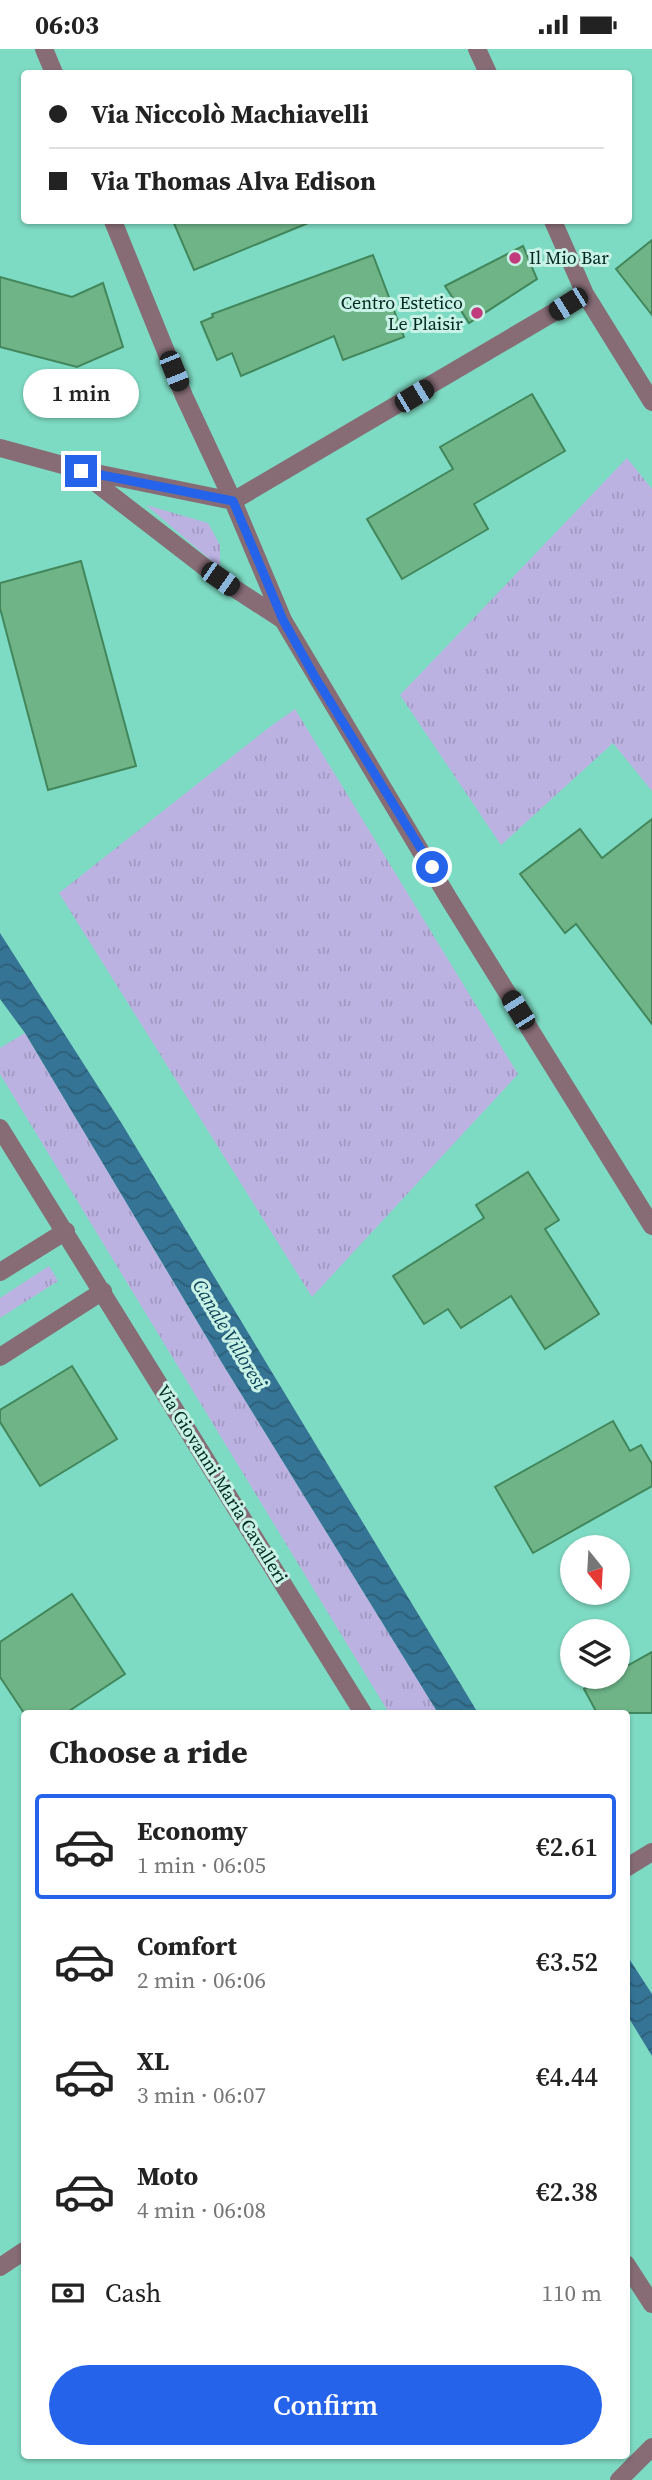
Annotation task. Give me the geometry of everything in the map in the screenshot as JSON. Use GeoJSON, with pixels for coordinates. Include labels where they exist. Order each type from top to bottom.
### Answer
{"type":"FeatureCollection","features":[{"type":"Feature","properties":{"kind":"street"},"geometry":{"type":"LineString","coordinates":[[44,49],[53,70]]}},
{"type":"Feature","properties":{"kind":"street"},"geometry":{"type":"LineString","coordinates":[[477,49],[487,70]]}},
{"type":"Feature","properties":{"kind":"street"},"geometry":{"type":"LineString","coordinates":[[114,224],[184,396],[233,501],[283,620],[449,899],[652,1226]]}},
{"type":"Feature","properties":{"kind":"street"},"geometry":{"type":"LineString","coordinates":[[554,224],[585,294],[652,402]]}},
{"type":"Feature","properties":{"kind":"street"},"geometry":{"type":"LineString","coordinates":[[0,447],[81,471],[233,501],[585,294]]}},
{"type":"Feature","properties":{"kind":"street"},"geometry":{"type":"LineString","coordinates":[[81,471],[220,579],[283,620]]}},
{"type":"Feature","properties":{"kind":"street","name":"Via Giovanni Maria Cavalleri"},"geometry":{"type":"LineString","coordinates":[[0,1128],[361,1710]]}},
{"type":"Feature","properties":{"kind":"street"},"geometry":{"type":"LineString","coordinates":[[0,1272],[66,1231]]}},
{"type":"Feature","properties":{"kind":"street"},"geometry":{"type":"LineString","coordinates":[[0,1357],[103,1291]]}},
{"type":"Feature","properties":{"kind":"street"},"geometry":{"type":"LineString","coordinates":[[630,1866],[652,1853]]}},
{"type":"Feature","properties":{"kind":"street"},"geometry":{"type":"LineString","coordinates":[[0,2267],[21,2253]]}},
{"type":"Feature","properties":{"kind":"street"},"geometry":{"type":"LineString","coordinates":[[630,2270],[652,2304]]}},
{"type":"Feature","properties":{"kind":"street"},"geometry":{"type":"LineString","coordinates":[[619,2480],[652,2447]]}},
{"type":"Feature","properties":{"kind":"green space"},"geometry":{"type":"Polygon","coordinates":[[[627,458],[652,489],[652,791],[613,743],[501,845],[400,695],[627,458]]]}},
{"type":"Feature","properties":{"kind":"green space"},"geometry":{"type":"Polygon","coordinates":[[[146,505],[208,523],[220,545],[220,568],[146,505]]]}},
{"type":"Feature","properties":{"kind":"green space"},"geometry":{"type":"Polygon","coordinates":[[[295,709],[518,1074],[312,1297],[59,893],[295,709]]]}},
{"type":"Feature","properties":{"kind":"green space"},"geometry":{"type":"Polygon","coordinates":[[[25,1033],[222,1363],[436,1710],[387,1710],[0,1074],[0,1048],[25,1033]]]}},
{"type":"Feature","properties":{"kind":"green space"},"geometry":{"type":"Polygon","coordinates":[[[49,1266],[58,1281],[0,1318],[0,1298],[49,1266]]]}},
{"type":"Feature","properties":{"kind":"water","name":"Canale Villoresi"},"geometry":{"type":"Polygon","coordinates":[[[0,933],[122,1124],[476,1710],[436,1710],[222,1363],[25,1033],[0,999],[0,933]]]}},
{"type":"Feature","properties":{"kind":"water"},"geometry":{"type":"Polygon","coordinates":[[[630,1960],[652,1994],[652,2056],[630,2020],[630,1960]]]}},
{"type":"Feature","properties":{"kind":"building"},"geometry":{"type":"Polygon","coordinates":[[[174,224],[306,224],[194,270],[174,224]]]}},
{"type":"Feature","properties":{"kind":"building"},"geometry":{"type":"Polygon","coordinates":[[[652,240],[652,315],[616,269],[652,240]]]}},
{"type":"Feature","properties":{"kind":"building"},"geometry":{"type":"Polygon","coordinates":[[[523,246],[537,279],[469,323],[445,286],[523,246]]]}},
{"type":"Feature","properties":{"kind":"building"},"geometry":{"type":"Polygon","coordinates":[[[373,255],[404,337],[343,360],[334,336],[241,376],[232,353],[217,360],[201,322],[213,317],[212,314],[373,255]]]}},
{"type":"Feature","properties":{"kind":"building"},"geometry":{"type":"Polygon","coordinates":[[[0,277],[72,297],[103,283],[123,347],[77,367],[0,347],[0,277]]]}},
{"type":"Feature","properties":{"kind":"building"},"geometry":{"type":"Polygon","coordinates":[[[532,394],[565,451],[474,504],[488,529],[402,579],[367,519],[453,469],[440,447],[532,394]]]}},
{"type":"Feature","properties":{"kind":"building"},"geometry":{"type":"Polygon","coordinates":[[[81,561],[136,766],[48,790],[0,608],[0,583],[81,561]]]}},
{"type":"Feature","properties":{"kind":"building"},"geometry":{"type":"Polygon","coordinates":[[[652,819],[652,1024],[576,924],[565,933],[520,874],[580,829],[602,858],[652,819]]]}},
{"type":"Feature","properties":{"kind":"building"},"geometry":{"type":"Polygon","coordinates":[[[528,1172],[559,1220],[545,1229],[599,1314],[545,1349],[511,1296],[461,1328],[448,1309],[424,1324],[393,1276],[484,1218],[476,1205],[528,1172]]]}},
{"type":"Feature","properties":{"kind":"building"},"geometry":{"type":"Polygon","coordinates":[[[72,1366],[117,1439],[40,1486],[0,1422],[0,1410],[72,1366]]]}},
{"type":"Feature","properties":{"kind":"building"},"geometry":{"type":"Polygon","coordinates":[[[613,1421],[630,1451],[641,1445],[652,1464],[652,1486],[565,1535],[560,1535],[560,1538],[533,1553],[495,1487],[613,1421]]]}},
{"type":"Feature","properties":{"kind":"building"},"geometry":{"type":"Polygon","coordinates":[[[72,1594],[125,1674],[71,1710],[22,1710],[0,1677],[0,1642],[72,1594]]]}},
{"type":"Feature","properties":{"kind":"building"},"geometry":{"type":"Polygon","coordinates":[[[652,1652],[652,1713],[595,1710],[584,1689],[630,1689],[630,1664],[652,1652]]]}},
{"type":"Feature","properties":{"kind":"place","name":"Il Mio Bar"},"geometry":{"type":"Point","coordinates":[515,258]}},
{"type":"Feature","properties":{"kind":"place","name":"Centro Estetico Le Plaisir"},"geometry":{"type":"Point","coordinates":[477,313]}},
{"type":"Feature","properties":{"kind":"route"},"geometry":{"type":"LineString","coordinates":[[81,471],[233,501],[283,620],[432,867]]}}]}
